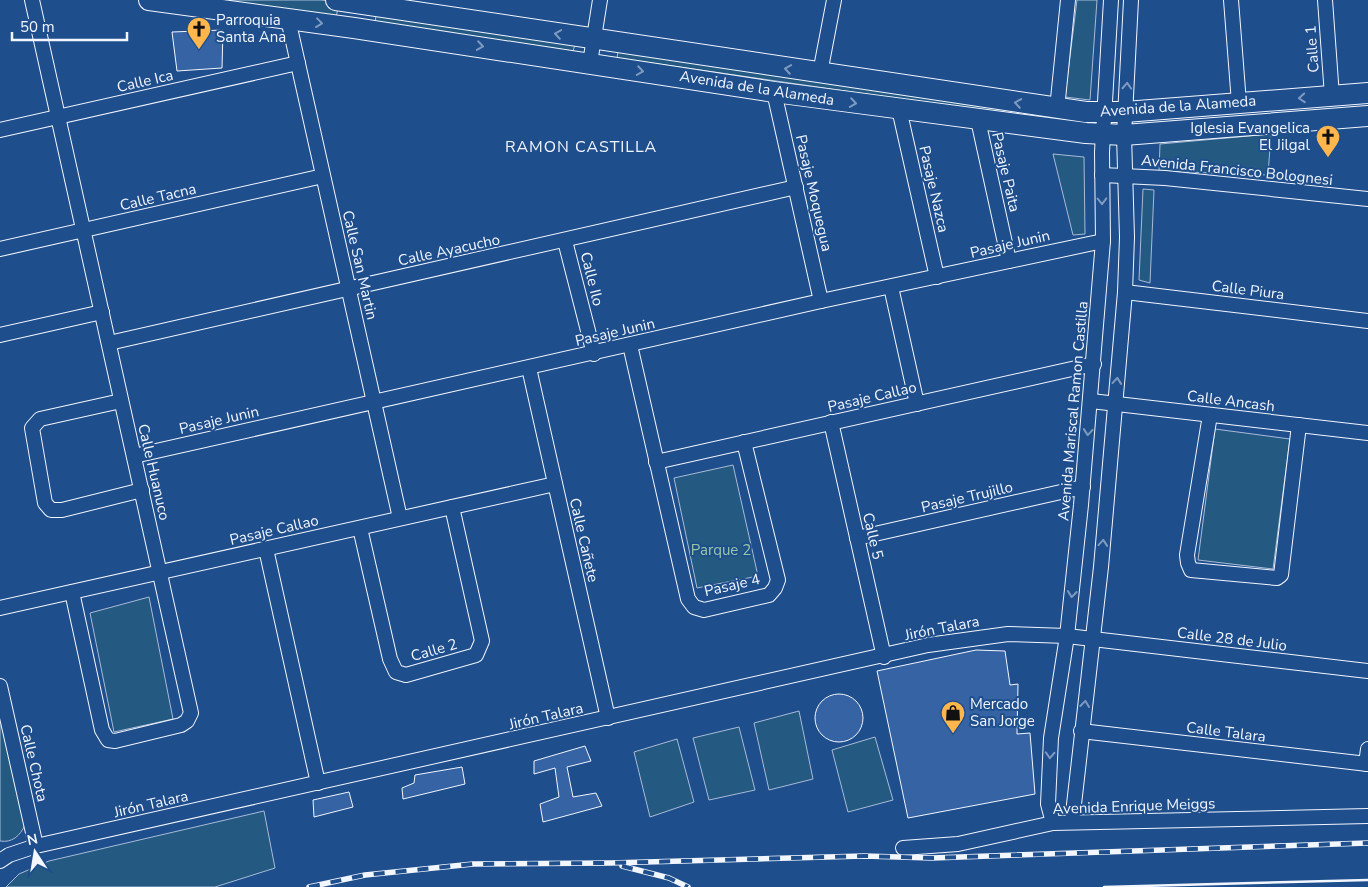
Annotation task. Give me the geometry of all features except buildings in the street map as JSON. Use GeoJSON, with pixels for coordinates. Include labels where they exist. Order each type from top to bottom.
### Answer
{"type":"FeatureCollection","features":[{"type":"Feature","properties":{"kind":"street","name":"Calle Huanuco"},"geometry":{"type":"LineString","coordinates":[[32,0],[191,713],[188,721],[181,726],[115,741],[108,740],[102,730],[72,592]]}},
{"type":"Feature","properties":{"kind":"street","name":"Avenida de la Alameda"},"geometry":{"type":"LineString","coordinates":[[149,0],[354,28],[774,92],[978,120],[1103,134],[1124,135],[1368,116]]}},
{"type":"Feature","properties":{"kind":"street","name":"Avenida de la Alameda"},"geometry":{"type":"LineString","coordinates":[[336,0],[1057,109],[1104,113],[1125,112],[1368,93]]}},
{"type":"Feature","properties":{"kind":"street"},"geometry":{"type":"LineString","coordinates":[[590,63],[600,0]]}},
{"type":"Feature","properties":{"kind":"street"},"geometry":{"type":"LineString","coordinates":[[820,73],[834,0]]}},
{"type":"Feature","properties":{"kind":"street"},"geometry":{"type":"LineString","coordinates":[[1057,109],[1068,0]]}},
{"type":"Feature","properties":{"kind":"street","name":"Avenida Mariscal Ramon Castilla"},"geometry":{"type":"LineString","coordinates":[[1053,823],[1048,804],[1051,738],[1067,636],[1083,487],[1103,240],[1103,134],[1111,0]]}},
{"type":"Feature","properties":{"kind":"street"},"geometry":{"type":"LineString","coordinates":[[1072,822],[1081,730],[1093,639],[1125,292],[1127,237],[1124,135],[1131,0]]}},
{"type":"Feature","properties":{"kind":"street"},"geometry":{"type":"LineString","coordinates":[[1231,0],[1239,102]]}},
{"type":"Feature","properties":{"kind":"street","name":"Calle 1"},"geometry":{"type":"LineString","coordinates":[[1325,0],[1332,96]]}},
{"type":"Feature","properties":{"kind":"street"},"geometry":{"type":"LineString","coordinates":[[354,28],[358,2]]}},
{"type":"Feature","properties":{"kind":"street","name":"Calle San Martin"},"geometry":{"type":"LineString","coordinates":[[288,19],[400,518]]}},
{"type":"Feature","properties":{"kind":"street","name":"Calle Ica"},"geometry":{"type":"LineString","coordinates":[[0,130],[298,63]]}},
{"type":"Feature","properties":{"kind":"street","name":"Pasaje Moquegua"},"geometry":{"type":"LineString","coordinates":[[774,92],[821,301]]}},
{"type":"Feature","properties":{"kind":"street","name":"Pasaje Nazca"},"geometry":{"type":"LineString","coordinates":[[899,109],[937,277]]}},
{"type":"Feature","properties":{"kind":"street","name":"Pasaje Paita"},"geometry":{"type":"LineString","coordinates":[[978,120],[1009,261]]}},
{"type":"Feature","properties":{"kind":"street","name":"Avenida Francisco Bolognesi"},"geometry":{"type":"LineString","coordinates":[[1102,175],[1124,175],[1368,199]]}},
{"type":"Feature","properties":{"kind":"street","name":"Calle Tacna"},"geometry":{"type":"LineString","coordinates":[[0,249],[323,176]]}},
{"type":"Feature","properties":{"kind":"street","name":"Calle Ayacucho"},"geometry":{"type":"LineString","coordinates":[[108,342],[565,241],[796,187]]}},
{"type":"Feature","properties":{"kind":"street","name":"Pasaje Junin"},"geometry":{"type":"LineString","coordinates":[[134,456],[594,354],[821,301],[1103,240]]}},
{"type":"Feature","properties":{"kind":"street","name":"Calle Ilo"},"geometry":{"type":"LineString","coordinates":[[565,241],[594,354]]}},
{"type":"Feature","properties":{"kind":"street"},"geometry":{"type":"LineString","coordinates":[[891,287],[917,404]]}},
{"type":"Feature","properties":{"kind":"street","name":"Calle Piura"},"geometry":{"type":"LineString","coordinates":[[1125,292],[1368,321]]}},
{"type":"Feature","properties":{"kind":"street"},"geometry":{"type":"LineString","coordinates":[[0,335],[102,312]]}},
{"type":"Feature","properties":{"kind":"street","name":"Pasaje 4"},"geometry":{"type":"LineString","coordinates":[[630,345],[688,599],[694,608],[704,610],[769,595],[775,588],[778,580],[744,442]]}},
{"type":"Feature","properties":{"kind":"street","name":"Pasaje Callao"},"geometry":{"type":"LineString","coordinates":[[656,462],[1094,364]]}},
{"type":"Feature","properties":{"kind":"street","name":"Calle Cañete"},"geometry":{"type":"LineString","coordinates":[[529,368],[608,718]]}},
{"type":"Feature","properties":{"kind":"street","name":"Calle Ancash"},"geometry":{"type":"LineString","coordinates":[[1091,400],[1368,433]]}},
{"type":"Feature","properties":{"kind":"street"},"geometry":{"type":"LineString","coordinates":[[121,401],[40,419],[32,428],[45,503],[51,510],[62,510],[142,490]]}},
{"type":"Feature","properties":{"kind":"street"},"geometry":{"type":"LineString","coordinates":[[1210,415],[1188,555],[1188,563],[1191,570],[1277,578],[1281,575],[1299,425]]}},
{"type":"Feature","properties":{"kind":"street","name":"Calle 5"},"geometry":{"type":"LineString","coordinates":[[831,422],[884,657]]}},
{"type":"Feature","properties":{"kind":"street","name":"Pasaje Callao"},"geometry":{"type":"LineString","coordinates":[[0,608],[555,484]]}},
{"type":"Feature","properties":{"kind":"street","name":"Pasaje Trujillo"},"geometry":{"type":"LineString","coordinates":[[857,538],[1083,487]]}},
{"type":"Feature","properties":{"kind":"street","name":"Calle 2"},"geometry":{"type":"LineString","coordinates":[[360,528],[390,659],[396,672],[406,675],[476,655],[481,649],[482,641],[452,507]]}},
{"type":"Feature","properties":{"kind":"street"},"geometry":{"type":"LineString","coordinates":[[266,549],[318,783]]}},
{"type":"Feature","properties":{"kind":"street","name":"Jirón Talara"},"geometry":{"type":"LineString","coordinates":[[3,857],[36,846],[928,646],[1008,634],[1093,639]]}},
{"type":"Feature","properties":{"kind":"street","name":"Calle 28 de Julio"},"geometry":{"type":"LineString","coordinates":[[1093,639],[1368,671]]}},
{"type":"Feature","properties":{"kind":"street","name":"Calle Chota"},"geometry":{"type":"LineString","coordinates":[[0,686],[36,846]]}},
{"type":"Feature","properties":{"kind":"street","name":"Calle Talara"},"geometry":{"type":"LineString","coordinates":[[1081,730],[1367,764]]}},
{"type":"Feature","properties":{"kind":"street"},"geometry":{"type":"LineString","coordinates":[[1367,764],[1368,749]]}},
{"type":"Feature","properties":{"kind":"street","name":"Avenida Enrique Meiggs"},"geometry":{"type":"LineString","coordinates":[[903,848],[958,844],[1053,823],[1368,816]]}},
{"type":"Feature","properties":{"kind":"green space"},"geometry":{"type":"Polygon","coordinates":[[[223,0],[321,0],[339,2],[336,18],[223,0]]]}},
{"type":"Feature","properties":{"kind":"green space"},"geometry":{"type":"Polygon","coordinates":[[[1077,0],[1097,0],[1090,100],[1065,97],[1077,0]]]}},
{"type":"Feature","properties":{"kind":"green space"},"geometry":{"type":"Polygon","coordinates":[[[377,10],[577,38],[573,51],[375,22],[377,10]]]}},
{"type":"Feature","properties":{"kind":"green space"},"geometry":{"type":"Polygon","coordinates":[[[619,45],[1049,109],[1046,120],[617,58],[619,45]]]}},
{"type":"Feature","properties":{"kind":"green space"},"geometry":{"type":"Polygon","coordinates":[[[1271,134],[1268,175],[1159,171],[1160,144],[1271,134]]]}},
{"type":"Feature","properties":{"kind":"green space"},"geometry":{"type":"Polygon","coordinates":[[[1053,154],[1084,157],[1085,234],[1073,235],[1053,154]]]}},
{"type":"Feature","properties":{"kind":"green space"},"geometry":{"type":"Polygon","coordinates":[[[1143,189],[1154,190],[1150,283],[1139,280],[1143,189]]]}},
{"type":"Feature","properties":{"kind":"green space"},"geometry":{"type":"Polygon","coordinates":[[[1215,429],[1290,439],[1273,569],[1198,560],[1215,429]]]}},
{"type":"Feature","properties":{"kind":"green space","name":"Parque 2"},"geometry":{"type":"Polygon","coordinates":[[[733,465],[758,576],[697,588],[674,478],[733,465]]]}},
{"type":"Feature","properties":{"kind":"green space"},"geometry":{"type":"Polygon","coordinates":[[[149,597],[173,719],[114,732],[90,613],[149,597]]]}},
{"type":"Feature","properties":{"kind":"green space"},"geometry":{"type":"Polygon","coordinates":[[[799,711],[813,779],[769,790],[754,723],[799,711]]]}},
{"type":"Feature","properties":{"kind":"green space"},"geometry":{"type":"Polygon","coordinates":[[[0,716],[25,825],[15,838],[8,841],[0,841],[0,716]]]}},
{"type":"Feature","properties":{"kind":"green space"},"geometry":{"type":"Polygon","coordinates":[[[739,727],[755,790],[709,800],[693,738],[739,727]]]}},
{"type":"Feature","properties":{"kind":"green space"},"geometry":{"type":"Polygon","coordinates":[[[875,737],[893,800],[848,812],[832,750],[875,737]]]}},
{"type":"Feature","properties":{"kind":"green space"},"geometry":{"type":"Polygon","coordinates":[[[677,739],[694,802],[650,817],[634,752],[677,739]]]}},
{"type":"Feature","properties":{"kind":"green space"},"geometry":{"type":"Polygon","coordinates":[[[264,811],[275,868],[215,887],[6,887],[19,874],[49,861],[264,811]]]}},
{"type":"Feature","properties":{"kind":"railway"},"geometry":{"type":"LineString","coordinates":[[309,887],[365,875],[473,864],[610,863],[864,856],[932,858],[1368,843]]}},
{"type":"Feature","properties":{"kind":"railway"},"geometry":{"type":"LineString","coordinates":[[622,866],[669,878],[688,887]]}},
{"type":"Feature","properties":{"kind":"wall"},"geometry":{"type":"LineString","coordinates":[[1104,887],[1368,880]]}},
{"type":"Feature","properties":{"kind":"place","name":"Parroquia Santa Ana"},"geometry":{"type":"Point","coordinates":[199,50]}},
{"type":"Feature","properties":{"kind":"place","name":"Iglesia Evangelica El Jilgal"},"geometry":{"type":"Point","coordinates":[1328,158]}},
{"type":"Feature","properties":{"kind":"place","name":"Mercado San Jorge"},"geometry":{"type":"Point","coordinates":[953,734]}},
{"type":"Feature","properties":{"kind":"district","name":"RAMON CASTILLA"},"geometry":{"type":"Point","coordinates":[581,147]}}]}
